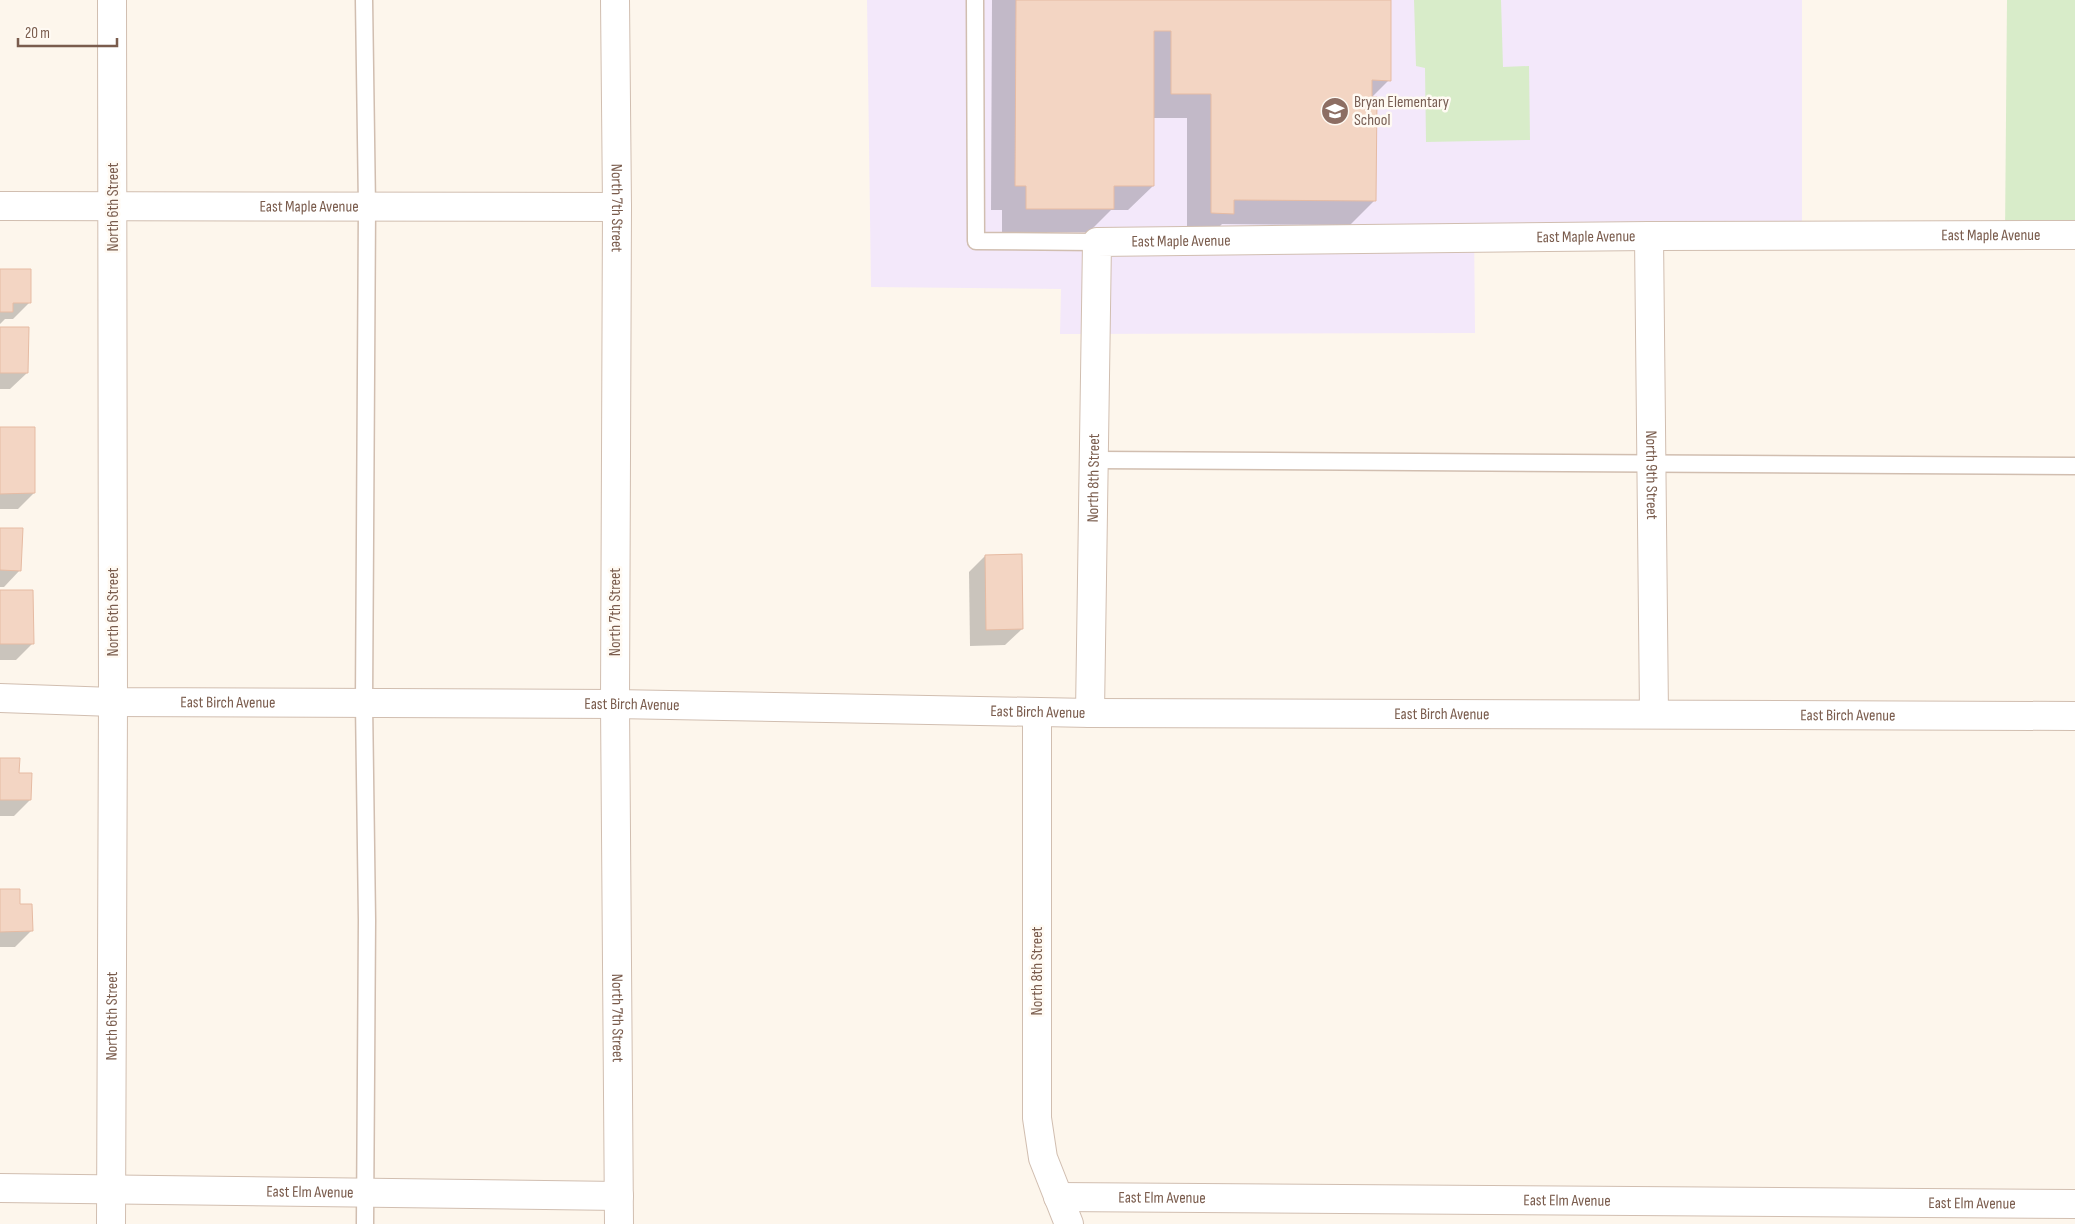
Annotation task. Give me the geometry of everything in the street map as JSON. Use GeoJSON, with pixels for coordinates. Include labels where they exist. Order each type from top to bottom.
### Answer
{"type":"FeatureCollection","features":[{"type":"Feature","properties":{"kind":"street","name":"North 6th Street"},"geometry":{"type":"LineString","coordinates":[[111,1224],[113,702],[112,0]]}},
{"type":"Feature","properties":{"kind":"street","name":"North 7th Street"},"geometry":{"type":"LineString","coordinates":[[615,0],[617,207],[615,704],[619,1224]]}},
{"type":"Feature","properties":{"kind":"street","name":"East Maple Avenue"},"geometry":{"type":"LineString","coordinates":[[0,206],[617,207]]}},
{"type":"Feature","properties":{"kind":"street","name":"East Maple Avenue"},"geometry":{"type":"LineString","coordinates":[[1098,242],[1648,236],[2075,235]]}},
{"type":"Feature","properties":{"kind":"street","name":"North 9th Street"},"geometry":{"type":"LineString","coordinates":[[1648,236],[1654,714]]}},
{"type":"Feature","properties":{"kind":"street","name":"North 8th Street"},"geometry":{"type":"LineString","coordinates":[[1090,712],[1098,242]]}},
{"type":"Feature","properties":{"kind":"street","name":"East Birch Avenue"},"geometry":{"type":"LineString","coordinates":[[0,698],[113,702],[615,704],[1037,712],[2075,716]]}},
{"type":"Feature","properties":{"kind":"street","name":"North 8th Street"},"geometry":{"type":"LineString","coordinates":[[1037,712],[1036,1118],[1043,1158],[1069,1224]]}},
{"type":"Feature","properties":{"kind":"street","name":"East Elm Avenue"},"geometry":{"type":"LineString","coordinates":[[0,1188],[619,1196]]}},
{"type":"Feature","properties":{"kind":"street","name":"East Elm Avenue"},"geometry":{"type":"LineString","coordinates":[[1058,1197],[1652,1213],[2075,1204]]}},
{"type":"Feature","properties":{"kind":"lane"},"geometry":{"type":"LineString","coordinates":[[364,0],[367,207],[364,703],[367,920],[364,1224]]}},
{"type":"Feature","properties":{"kind":"lane"},"geometry":{"type":"LineString","coordinates":[[976,0],[976,241],[1098,242]]}},
{"type":"Feature","properties":{"kind":"lane"},"geometry":{"type":"LineString","coordinates":[[1095,460],[2075,466]]}},
{"type":"Feature","properties":{"kind":"shaded area","name":"Bryan Elementary School"},"geometry":{"type":"Polygon","coordinates":[[[867,0],[1802,0],[1802,222],[1474,225],[1475,333],[1060,334],[1061,289],[871,287],[867,0]]]}},
{"type":"Feature","properties":{"kind":"green space"},"geometry":{"type":"Polygon","coordinates":[[[1414,0],[1501,0],[1503,67],[1529,66],[1530,140],[1426,142],[1425,68],[1416,66],[1414,0]]]}},
{"type":"Feature","properties":{"kind":"green space"},"geometry":{"type":"Polygon","coordinates":[[[2007,0],[2075,0],[2075,235],[2005,235],[2007,0]]]}},
{"type":"Feature","properties":{"kind":"building"},"geometry":{"type":"Polygon","coordinates":[[[1016,0],[1391,0],[1391,81],[1372,80],[1372,97],[1377,97],[1376,201],[1234,200],[1234,214],[1211,213],[1211,94],[1171,94],[1171,31],[1154,31],[1154,186],[1114,186],[1114,209],[1026,209],[1026,186],[1015,186],[1016,0]]]}},
{"type":"Feature","properties":{"kind":"building"},"geometry":{"type":"Polygon","coordinates":[[[0,269],[31,269],[31,303],[13,303],[13,312],[0,312],[0,269]]]}},
{"type":"Feature","properties":{"kind":"building"},"geometry":{"type":"Polygon","coordinates":[[[0,327],[29,327],[28,373],[0,373],[0,327]]]}},
{"type":"Feature","properties":{"kind":"building"},"geometry":{"type":"Polygon","coordinates":[[[0,427],[35,427],[35,493],[0,494],[0,427]]]}},
{"type":"Feature","properties":{"kind":"building"},"geometry":{"type":"Polygon","coordinates":[[[0,528],[23,528],[21,571],[0,570],[0,528]]]}},
{"type":"Feature","properties":{"kind":"building"},"geometry":{"type":"Polygon","coordinates":[[[1022,554],[1023,629],[986,630],[985,555],[1022,554]]]}},
{"type":"Feature","properties":{"kind":"building"},"geometry":{"type":"Polygon","coordinates":[[[0,590],[33,590],[34,644],[0,644],[0,590]]]}},
{"type":"Feature","properties":{"kind":"building"},"geometry":{"type":"Polygon","coordinates":[[[0,758],[20,758],[19,773],[32,773],[31,800],[0,800],[0,758]]]}},
{"type":"Feature","properties":{"kind":"building"},"geometry":{"type":"Polygon","coordinates":[[[0,889],[20,889],[20,904],[32,904],[33,931],[0,932],[0,889]]]}},
{"type":"Feature","properties":{"kind":"place","name":"Bryan Elementary School"},"geometry":{"type":"Point","coordinates":[1335,111]}}]}
